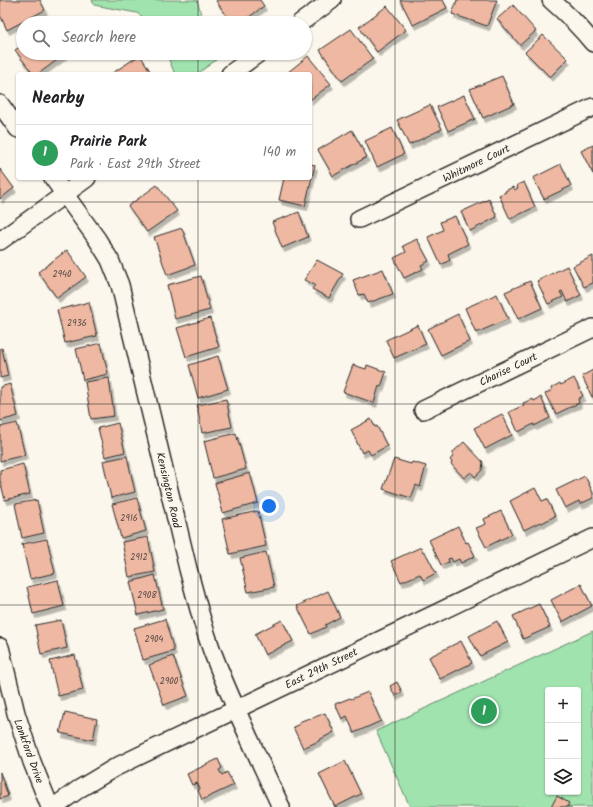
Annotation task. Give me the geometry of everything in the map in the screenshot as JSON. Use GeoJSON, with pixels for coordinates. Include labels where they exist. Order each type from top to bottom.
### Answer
{"type":"FeatureCollection","features":[{"type":"Feature","properties":{"kind":"street"},"geometry":{"type":"LineString","coordinates":[[310,16],[332,0]]}},
{"type":"Feature","properties":{"kind":"street"},"geometry":{"type":"LineString","coordinates":[[551,0],[585,33],[593,43]]}},
{"type":"Feature","properties":{"kind":"street"},"geometry":{"type":"LineString","coordinates":[[233,72],[249,60]]}},
{"type":"Feature","properties":{"kind":"street"},"geometry":{"type":"LineString","coordinates":[[0,104],[16,126]]}},
{"type":"Feature","properties":{"kind":"street","name":"Whitmore Court"},"geometry":{"type":"LineString","coordinates":[[359,219],[593,107]]}},
{"type":"Feature","properties":{"kind":"street","name":"Kensington Road"},"geometry":{"type":"LineString","coordinates":[[54,180],[97,239],[110,260],[120,285],[197,604],[214,655],[236,709],[281,807]]}},
{"type":"Feature","properties":{"kind":"street"},"geometry":{"type":"LineString","coordinates":[[0,241],[84,180]]}},
{"type":"Feature","properties":{"kind":"street","name":"Charise Court"},"geometry":{"type":"LineString","coordinates":[[423,410],[593,328]]}},
{"type":"Feature","properties":{"kind":"street","name":"East 29th Street"},"geometry":{"type":"LineString","coordinates":[[54,807],[79,789],[116,767],[593,538]]}},
{"type":"Feature","properties":{"kind":"street","name":"Lankford Drive"},"geometry":{"type":"LineString","coordinates":[[0,647],[16,713],[32,762],[50,807]]}},
{"type":"Feature","properties":{"kind":"green space"},"geometry":{"type":"Polygon","coordinates":[[[92,0],[197,0],[202,16],[141,16],[137,13],[94,5],[92,0]]]}},
{"type":"Feature","properties":{"kind":"green space"},"geometry":{"type":"Polygon","coordinates":[[[169,60],[216,60],[200,72],[174,72],[169,60]]]}},
{"type":"Feature","properties":{"kind":"green space"},"geometry":{"type":"Polygon","coordinates":[[[593,631],[593,807],[410,807],[376,731],[593,631]]]}},
{"type":"Feature","properties":{"kind":"building"},"geometry":{"type":"Polygon","coordinates":[[[0,0],[40,0],[45,10],[34,16],[16,16],[16,25],[7,30],[0,15],[0,0]]]}},
{"type":"Feature","properties":{"kind":"building"},"geometry":{"type":"Polygon","coordinates":[[[260,0],[264,6],[250,16],[227,16],[216,1],[260,0]]]}},
{"type":"Feature","properties":{"kind":"building"},"geometry":{"type":"Polygon","coordinates":[[[400,0],[443,0],[447,8],[413,25],[400,0]]]}},
{"type":"Feature","properties":{"kind":"building"},"geometry":{"type":"Polygon","coordinates":[[[457,0],[497,0],[487,26],[452,14],[457,0]]]}},
{"type":"Feature","properties":{"kind":"building"},"geometry":{"type":"Polygon","coordinates":[[[513,5],[536,31],[520,45],[497,19],[513,5]]]}},
{"type":"Feature","properties":{"kind":"building"},"geometry":{"type":"Polygon","coordinates":[[[387,6],[406,30],[377,52],[359,27],[387,6]]]}},
{"type":"Feature","properties":{"kind":"building"},"geometry":{"type":"Polygon","coordinates":[[[351,29],[373,59],[342,81],[320,50],[351,29]]]}},
{"type":"Feature","properties":{"kind":"building"},"geometry":{"type":"Polygon","coordinates":[[[543,35],[568,59],[550,77],[525,52],[543,35]]]}},
{"type":"Feature","properties":{"kind":"building"},"geometry":{"type":"Polygon","coordinates":[[[22,60],[57,60],[41,72],[32,72],[22,60]]]}},
{"type":"Feature","properties":{"kind":"building"},"geometry":{"type":"Polygon","coordinates":[[[132,60],[143,60],[151,72],[114,72],[132,60]]]}},
{"type":"Feature","properties":{"kind":"building"},"geometry":{"type":"Polygon","coordinates":[[[303,60],[311,60],[331,84],[312,98],[312,72],[288,72],[303,60]]]}},
{"type":"Feature","properties":{"kind":"building"},"geometry":{"type":"Polygon","coordinates":[[[502,76],[514,104],[483,118],[470,89],[502,76]]]}},
{"type":"Feature","properties":{"kind":"building"},"geometry":{"type":"Polygon","coordinates":[[[464,95],[475,119],[448,131],[437,107],[464,95]]]}},
{"type":"Feature","properties":{"kind":"building"},"geometry":{"type":"Polygon","coordinates":[[[430,105],[442,129],[409,145],[397,120],[430,105]]]}},
{"type":"Feature","properties":{"kind":"building"},"geometry":{"type":"Polygon","coordinates":[[[392,128],[404,154],[377,167],[365,141],[392,128]]]}},
{"type":"Feature","properties":{"kind":"building"},"geometry":{"type":"Polygon","coordinates":[[[352,130],[367,157],[333,176],[318,150],[352,130]]]}},
{"type":"Feature","properties":{"kind":"building"},"geometry":{"type":"Polygon","coordinates":[[[593,145],[593,174],[581,151],[593,145]]]}},
{"type":"Feature","properties":{"kind":"building"},"geometry":{"type":"Polygon","coordinates":[[[312,164],[315,165],[312,177],[312,164]]]}},
{"type":"Feature","properties":{"kind":"building"},"geometry":{"type":"Polygon","coordinates":[[[561,164],[571,186],[544,199],[533,178],[561,164]]]}},
{"type":"Feature","properties":{"kind":"building"},"geometry":{"type":"Polygon","coordinates":[[[0,169],[14,188],[0,199],[0,169]]]}},
{"type":"Feature","properties":{"kind":"building"},"geometry":{"type":"Polygon","coordinates":[[[284,180],[311,180],[305,206],[279,200],[284,180]]]}},
{"type":"Feature","properties":{"kind":"building"},"geometry":{"type":"Polygon","coordinates":[[[524,182],[535,207],[510,219],[499,195],[513,187],[515,190],[518,188],[517,185],[524,182]]]}},
{"type":"Feature","properties":{"kind":"building"},"geometry":{"type":"Polygon","coordinates":[[[157,185],[177,211],[147,232],[128,206],[157,185]]]}},
{"type":"Feature","properties":{"kind":"building"},"geometry":{"type":"Polygon","coordinates":[[[489,199],[497,217],[470,231],[461,212],[489,199]]]}},
{"type":"Feature","properties":{"kind":"building"},"geometry":{"type":"Polygon","coordinates":[[[299,212],[308,237],[282,248],[272,222],[299,212]]]}},
{"type":"Feature","properties":{"kind":"building"},"geometry":{"type":"Polygon","coordinates":[[[455,216],[468,244],[448,254],[450,260],[441,265],[428,237],[443,230],[440,222],[455,216]]]}},
{"type":"Feature","properties":{"kind":"building"},"geometry":{"type":"Polygon","coordinates":[[[182,228],[195,265],[167,275],[154,237],[182,228]]]}},
{"type":"Feature","properties":{"kind":"building"},"geometry":{"type":"Polygon","coordinates":[[[417,239],[429,261],[421,265],[423,269],[404,278],[394,258],[406,252],[403,246],[417,239]]]}},
{"type":"Feature","properties":{"kind":"building"},"geometry":{"type":"Polygon","coordinates":[[[67,250],[86,277],[57,298],[38,272],[67,250]]]}},
{"type":"Feature","properties":{"kind":"building"},"geometry":{"type":"Polygon","coordinates":[[[593,256],[593,283],[584,287],[573,266],[593,256]]]}},
{"type":"Feature","properties":{"kind":"building"},"geometry":{"type":"Polygon","coordinates":[[[317,260],[343,274],[329,298],[312,289],[315,285],[304,280],[317,260]]]}},
{"type":"Feature","properties":{"kind":"building"},"geometry":{"type":"Polygon","coordinates":[[[567,266],[581,295],[567,302],[562,291],[560,292],[563,297],[548,304],[537,281],[567,266]]]}},
{"type":"Feature","properties":{"kind":"building"},"geometry":{"type":"Polygon","coordinates":[[[383,269],[393,294],[368,303],[364,294],[359,295],[353,280],[383,269]]]}},
{"type":"Feature","properties":{"kind":"building"},"geometry":{"type":"Polygon","coordinates":[[[201,276],[210,310],[175,319],[167,285],[201,276]]]}},
{"type":"Feature","properties":{"kind":"building"},"geometry":{"type":"Polygon","coordinates":[[[530,281],[542,308],[518,319],[505,292],[530,281]]]}},
{"type":"Feature","properties":{"kind":"building"},"geometry":{"type":"Polygon","coordinates":[[[497,294],[508,319],[476,333],[465,308],[497,294]]]}},
{"type":"Feature","properties":{"kind":"building"},"geometry":{"type":"Polygon","coordinates":[[[89,302],[97,336],[65,343],[57,310],[89,302]]]}},
{"type":"Feature","properties":{"kind":"building"},"geometry":{"type":"Polygon","coordinates":[[[458,314],[470,341],[441,355],[428,329],[458,314]]]}},
{"type":"Feature","properties":{"kind":"building"},"geometry":{"type":"Polygon","coordinates":[[[210,318],[219,347],[186,357],[177,328],[210,318]]]}},
{"type":"Feature","properties":{"kind":"building"},"geometry":{"type":"Polygon","coordinates":[[[418,325],[426,344],[394,358],[386,340],[418,325]]]}},
{"type":"Feature","properties":{"kind":"building"},"geometry":{"type":"Polygon","coordinates":[[[101,343],[108,374],[83,380],[76,349],[101,343]]]}},
{"type":"Feature","properties":{"kind":"building"},"geometry":{"type":"Polygon","coordinates":[[[2,348],[8,376],[0,378],[0,349],[2,348]]]}},
{"type":"Feature","properties":{"kind":"building"},"geometry":{"type":"Polygon","coordinates":[[[218,356],[228,389],[198,398],[189,365],[218,356]]]}},
{"type":"Feature","properties":{"kind":"building"},"geometry":{"type":"Polygon","coordinates":[[[353,365],[366,369],[367,365],[386,372],[381,387],[379,386],[374,403],[343,392],[353,365]]]}},
{"type":"Feature","properties":{"kind":"building"},"geometry":{"type":"Polygon","coordinates":[[[593,370],[593,397],[592,397],[582,376],[593,370]]]}},
{"type":"Feature","properties":{"kind":"building"},"geometry":{"type":"Polygon","coordinates":[[[109,378],[114,416],[91,419],[85,382],[109,378]]]}},
{"type":"Feature","properties":{"kind":"building"},"geometry":{"type":"Polygon","coordinates":[[[574,378],[583,396],[578,399],[579,403],[556,414],[545,394],[552,390],[551,388],[560,383],[561,385],[574,378]]]}},
{"type":"Feature","properties":{"kind":"building"},"geometry":{"type":"Polygon","coordinates":[[[10,384],[18,416],[0,421],[0,387],[10,384]]]}},
{"type":"Feature","properties":{"kind":"building"},"geometry":{"type":"Polygon","coordinates":[[[541,397],[550,418],[518,432],[509,412],[524,405],[523,403],[533,399],[534,401],[541,397]]]}},
{"type":"Feature","properties":{"kind":"building"},"geometry":{"type":"Polygon","coordinates":[[[226,399],[232,427],[202,433],[197,405],[226,399]]]}},
{"type":"Feature","properties":{"kind":"building"},"geometry":{"type":"Polygon","coordinates":[[[502,414],[512,435],[485,449],[474,428],[502,414]]]}},
{"type":"Feature","properties":{"kind":"building"},"geometry":{"type":"Polygon","coordinates":[[[371,419],[375,427],[377,426],[387,446],[371,455],[368,450],[362,453],[351,430],[371,419]]]}},
{"type":"Feature","properties":{"kind":"building"},"geometry":{"type":"Polygon","coordinates":[[[17,423],[25,455],[0,461],[0,427],[17,423]]]}},
{"type":"Feature","properties":{"kind":"building"},"geometry":{"type":"Polygon","coordinates":[[[118,423],[125,452],[105,457],[98,428],[118,423]]]}},
{"type":"Feature","properties":{"kind":"building"},"geometry":{"type":"Polygon","coordinates":[[[236,433],[246,469],[213,478],[204,441],[236,433]]]}},
{"type":"Feature","properties":{"kind":"building"},"geometry":{"type":"Polygon","coordinates":[[[464,442],[483,462],[482,470],[475,477],[471,472],[464,478],[451,464],[452,462],[450,460],[453,456],[453,452],[464,442]]]}},
{"type":"Feature","properties":{"kind":"building"},"geometry":{"type":"Polygon","coordinates":[[[127,456],[135,492],[111,498],[103,461],[127,456]]]}},
{"type":"Feature","properties":{"kind":"building"},"geometry":{"type":"Polygon","coordinates":[[[394,459],[411,464],[412,462],[426,466],[420,487],[416,485],[411,498],[383,489],[394,459]]]}},
{"type":"Feature","properties":{"kind":"building"},"geometry":{"type":"Polygon","coordinates":[[[23,464],[30,494],[5,500],[0,480],[0,470],[23,464]]]}},
{"type":"Feature","properties":{"kind":"building"},"geometry":{"type":"Polygon","coordinates":[[[250,473],[258,503],[223,513],[215,483],[250,473]]]}},
{"type":"Feature","properties":{"kind":"building"},"geometry":{"type":"Polygon","coordinates":[[[585,476],[593,493],[593,498],[580,504],[579,501],[565,508],[556,490],[585,476]]]}},
{"type":"Feature","properties":{"kind":"building"},"geometry":{"type":"Polygon","coordinates":[[[535,488],[542,501],[547,499],[555,516],[524,530],[510,501],[535,488]]]}},
{"type":"Feature","properties":{"kind":"building"},"geometry":{"type":"Polygon","coordinates":[[[137,498],[146,531],[121,538],[112,504],[137,498]]]}},
{"type":"Feature","properties":{"kind":"building"},"geometry":{"type":"Polygon","coordinates":[[[37,500],[44,533],[22,538],[15,504],[37,500]]]}},
{"type":"Feature","properties":{"kind":"building"},"geometry":{"type":"Polygon","coordinates":[[[258,511],[266,546],[230,554],[222,519],[258,511]]]}},
{"type":"Feature","properties":{"kind":"building"},"geometry":{"type":"Polygon","coordinates":[[[501,511],[512,534],[486,547],[476,528],[486,524],[484,519],[501,511]]]}},
{"type":"Feature","properties":{"kind":"building"},"geometry":{"type":"Polygon","coordinates":[[[458,526],[466,543],[468,542],[475,556],[461,563],[459,559],[453,562],[451,558],[448,559],[449,562],[441,565],[429,540],[458,526]]]}},
{"type":"Feature","properties":{"kind":"building"},"geometry":{"type":"Polygon","coordinates":[[[148,537],[155,572],[129,577],[122,542],[148,537]]]}},
{"type":"Feature","properties":{"kind":"building"},"geometry":{"type":"Polygon","coordinates":[[[47,539],[55,573],[30,579],[22,544],[47,539]]]}},
{"type":"Feature","properties":{"kind":"building"},"geometry":{"type":"Polygon","coordinates":[[[421,547],[436,573],[423,580],[420,574],[401,582],[391,561],[421,547]]]}},
{"type":"Feature","properties":{"kind":"building"},"geometry":{"type":"Polygon","coordinates":[[[266,552],[274,587],[248,592],[240,558],[266,552]]]}},
{"type":"Feature","properties":{"kind":"building"},"geometry":{"type":"Polygon","coordinates":[[[155,575],[163,609],[138,615],[130,582],[155,575]]]}},
{"type":"Feature","properties":{"kind":"building"},"geometry":{"type":"Polygon","coordinates":[[[58,580],[64,606],[33,614],[27,587],[58,580]]]}},
{"type":"Feature","properties":{"kind":"building"},"geometry":{"type":"Polygon","coordinates":[[[581,584],[592,606],[562,622],[551,600],[581,584]]]}},
{"type":"Feature","properties":{"kind":"building"},"geometry":{"type":"Polygon","coordinates":[[[328,591],[340,617],[325,625],[326,627],[311,634],[297,606],[328,591]]]}},
{"type":"Feature","properties":{"kind":"building"},"geometry":{"type":"Polygon","coordinates":[[[539,604],[550,627],[523,639],[513,616],[539,604]]]}},
{"type":"Feature","properties":{"kind":"building"},"geometry":{"type":"Polygon","coordinates":[[[165,619],[174,651],[143,660],[134,628],[165,619]]]}},
{"type":"Feature","properties":{"kind":"building"},"geometry":{"type":"Polygon","coordinates":[[[61,620],[67,648],[41,654],[35,625],[61,620]]]}},
{"type":"Feature","properties":{"kind":"building"},"geometry":{"type":"Polygon","coordinates":[[[282,620],[293,641],[265,655],[255,634],[282,620]]]}},
{"type":"Feature","properties":{"kind":"building"},"geometry":{"type":"Polygon","coordinates":[[[497,621],[508,642],[480,656],[469,636],[497,621]]]}},
{"type":"Feature","properties":{"kind":"building"},"geometry":{"type":"Polygon","coordinates":[[[461,641],[472,663],[440,679],[429,657],[461,641]]]}},
{"type":"Feature","properties":{"kind":"building"},"geometry":{"type":"Polygon","coordinates":[[[75,655],[83,690],[58,696],[50,661],[75,655]]]}},
{"type":"Feature","properties":{"kind":"building"},"geometry":{"type":"Polygon","coordinates":[[[173,656],[188,696],[164,705],[149,665],[173,656]]]}},
{"type":"Feature","properties":{"kind":"building"},"geometry":{"type":"Polygon","coordinates":[[[397,682],[402,692],[395,696],[390,686],[397,682]]]}},
{"type":"Feature","properties":{"kind":"building"},"geometry":{"type":"Polygon","coordinates":[[[368,692],[381,721],[354,733],[347,716],[342,719],[335,704],[368,692]]]}},
{"type":"Feature","properties":{"kind":"building"},"geometry":{"type":"Polygon","coordinates":[[[65,712],[97,719],[93,740],[60,733],[65,712]]]}},
{"type":"Feature","properties":{"kind":"building"},"geometry":{"type":"Polygon","coordinates":[[[325,713],[334,732],[303,748],[293,727],[300,724],[299,722],[325,713]]]}},
{"type":"Feature","properties":{"kind":"building"},"geometry":{"type":"Polygon","coordinates":[[[218,759],[222,768],[219,770],[222,775],[227,772],[234,785],[202,800],[197,783],[192,785],[187,774],[218,759]]]}},
{"type":"Feature","properties":{"kind":"building"},"geometry":{"type":"Polygon","coordinates":[[[345,761],[361,794],[335,807],[319,774],[345,761]]]}},
{"type":"Feature","properties":{"kind":"building"},"geometry":{"type":"Polygon","coordinates":[[[0,772],[8,796],[0,799],[0,772]]]}},
{"type":"Feature","properties":{"kind":"building"},"geometry":{"type":"Polygon","coordinates":[[[557,796],[569,803],[567,807],[551,807],[557,796]]]}},
{"type":"Feature","properties":{"kind":"place","name":"Prairie Park"},"geometry":{"type":"Point","coordinates":[484,711]}}]}
